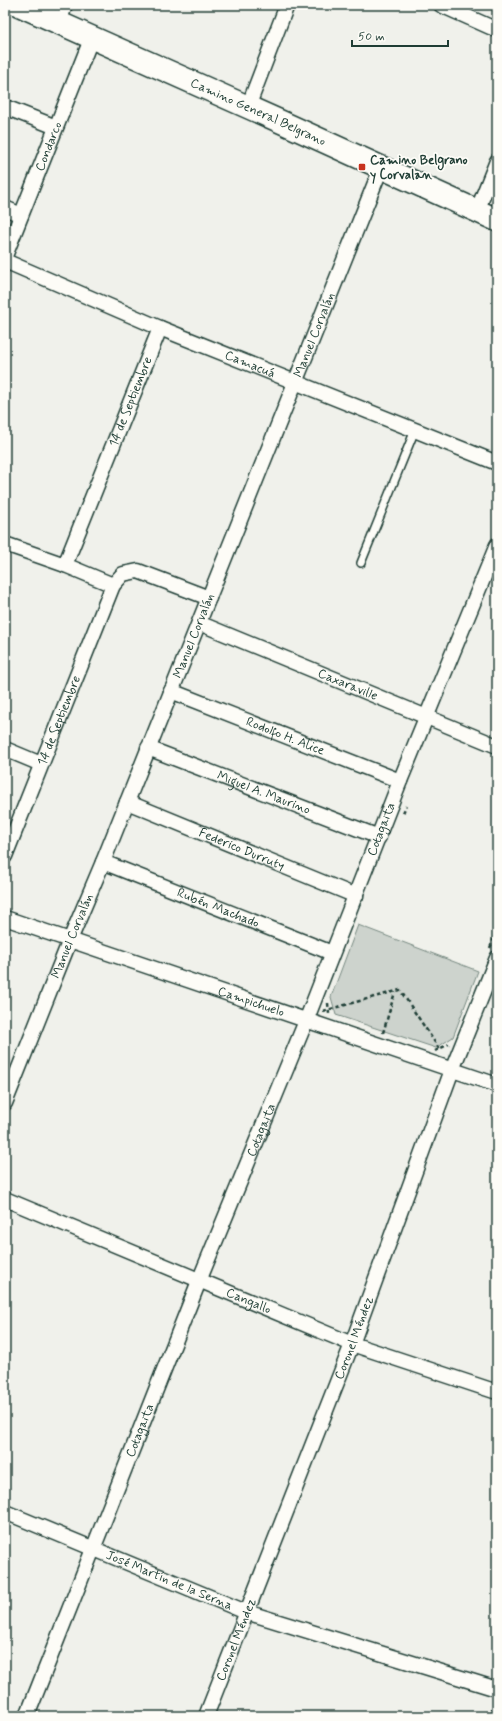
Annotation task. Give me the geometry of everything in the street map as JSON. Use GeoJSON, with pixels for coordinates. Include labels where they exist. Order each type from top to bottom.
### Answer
{"type":"FeatureCollection","features":[{"type":"Feature","properties":{"kind":"main road","name":"Camino General Belgrano"},"geometry":{"type":"LineString","coordinates":[[19,5],[62,14],[92,37],[497,220]]}},
{"type":"Feature","properties":{"kind":"street"},"geometry":{"type":"LineString","coordinates":[[248,107],[287,5]]}},
{"type":"Feature","properties":{"kind":"street"},"geometry":{"type":"LineString","coordinates":[[442,5],[497,30]]}},
{"type":"Feature","properties":{"kind":"street","name":"Condarco"},"geometry":{"type":"LineString","coordinates":[[5,256],[92,37]]}},
{"type":"Feature","properties":{"kind":"street"},"geometry":{"type":"LineString","coordinates":[[5,107],[56,127]]}},
{"type":"Feature","properties":{"kind":"street"},"geometry":{"type":"LineString","coordinates":[[476,211],[497,161]]}},
{"type":"Feature","properties":{"kind":"street","name":"Manuel Corvalán"},"geometry":{"type":"LineString","coordinates":[[5,1103],[381,168]]}},
{"type":"Feature","properties":{"kind":"street"},"geometry":{"type":"LineString","coordinates":[[5,208],[21,215]]}},
{"type":"Feature","properties":{"kind":"street","name":"Camacuá"},"geometry":{"type":"LineString","coordinates":[[5,261],[160,328],[296,381],[497,463]]}},
{"type":"Feature","properties":{"kind":"street","name":"14 de Septiembre"},"geometry":{"type":"LineString","coordinates":[[64,565],[160,328]]}},
{"type":"Feature","properties":{"kind":"street"},"geometry":{"type":"LineString","coordinates":[[5,544],[64,565],[112,585],[123,574],[138,571],[209,598]]}},
{"type":"Feature","properties":{"kind":"street","name":"Cotagaita"},"geometry":{"type":"LineString","coordinates":[[27,1716],[94,1550],[199,1281],[306,1021],[400,781],[497,545]]}},
{"type":"Feature","properties":{"kind":"street","name":"14 de Septiembre"},"geometry":{"type":"LineString","coordinates":[[5,856],[112,585]]}},
{"type":"Feature","properties":{"kind":"street","name":"Caxaraville"},"geometry":{"type":"LineString","coordinates":[[199,623],[428,716],[497,746]]}},
{"type":"Feature","properties":{"kind":"street","name":"Rodolfo H. Alice"},"geometry":{"type":"LineString","coordinates":[[171,691],[400,781]]}},
{"type":"Feature","properties":{"kind":"street","name":"Miguel A. Maurino"},"geometry":{"type":"LineString","coordinates":[[148,748],[379,837]]}},
{"type":"Feature","properties":{"kind":"street"},"geometry":{"type":"LineString","coordinates":[[5,749],[41,764]]}},
{"type":"Feature","properties":{"kind":"street","name":"Federico Durruty"},"geometry":{"type":"LineString","coordinates":[[127,802],[356,896]]}},
{"type":"Feature","properties":{"kind":"street","name":"Rubén Machado"},"geometry":{"type":"LineString","coordinates":[[103,862],[332,953]]}},
{"type":"Feature","properties":{"kind":"street","name":"Campichuelo"},"geometry":{"type":"LineString","coordinates":[[5,918],[497,1085]]}},
{"type":"Feature","properties":{"kind":"street","name":"Coronel Méndez"},"geometry":{"type":"LineString","coordinates":[[206,1716],[352,1344],[447,1068],[493,955]]}},
{"type":"Feature","properties":{"kind":"street","name":"Cangallo"},"geometry":{"type":"LineString","coordinates":[[5,1198],[199,1281],[352,1344],[497,1392]]}},
{"type":"Feature","properties":{"kind":"street","name":"José Martín de la Serna"},"geometry":{"type":"LineString","coordinates":[[5,1512],[246,1612],[497,1689]]}},
{"type":"Feature","properties":{"kind":"lane"},"geometry":{"type":"LineString","coordinates":[[361,563],[415,430]]}},
{"type":"Feature","properties":{"kind":"path"},"geometry":{"type":"LineString","coordinates":[[400,820],[406,806]]}},
{"type":"Feature","properties":{"kind":"path"},"geometry":{"type":"LineString","coordinates":[[493,955],[497,931]]}},
{"type":"Feature","properties":{"kind":"path"},"geometry":{"type":"LineString","coordinates":[[322,1012],[400,990],[440,1049],[444,1056],[447,1068]]}},
{"type":"Feature","properties":{"kind":"path"},"geometry":{"type":"LineString","coordinates":[[382,1033],[396,991]]}},
{"type":"Feature","properties":{"kind":"path"},"geometry":{"type":"LineString","coordinates":[[331,996],[328,1004],[328,1010],[329,1014],[336,1016]]}},
{"type":"Feature","properties":{"kind":"path"},"geometry":{"type":"LineString","coordinates":[[376,1031],[390,1036]]}},
{"type":"Feature","properties":{"kind":"path"},"geometry":{"type":"LineString","coordinates":[[434,1052],[451,1042]]}},
{"type":"Feature","properties":{"kind":"shaded area"},"geometry":{"type":"Polygon","coordinates":[[[358,925],[478,971],[453,1037],[436,1048],[336,1015],[331,997],[358,925]]]}},
{"type":"Feature","properties":{"kind":"place","name":"Camino Belgrano y Corvalan"},"geometry":{"type":"Point","coordinates":[362,167]}}]}
